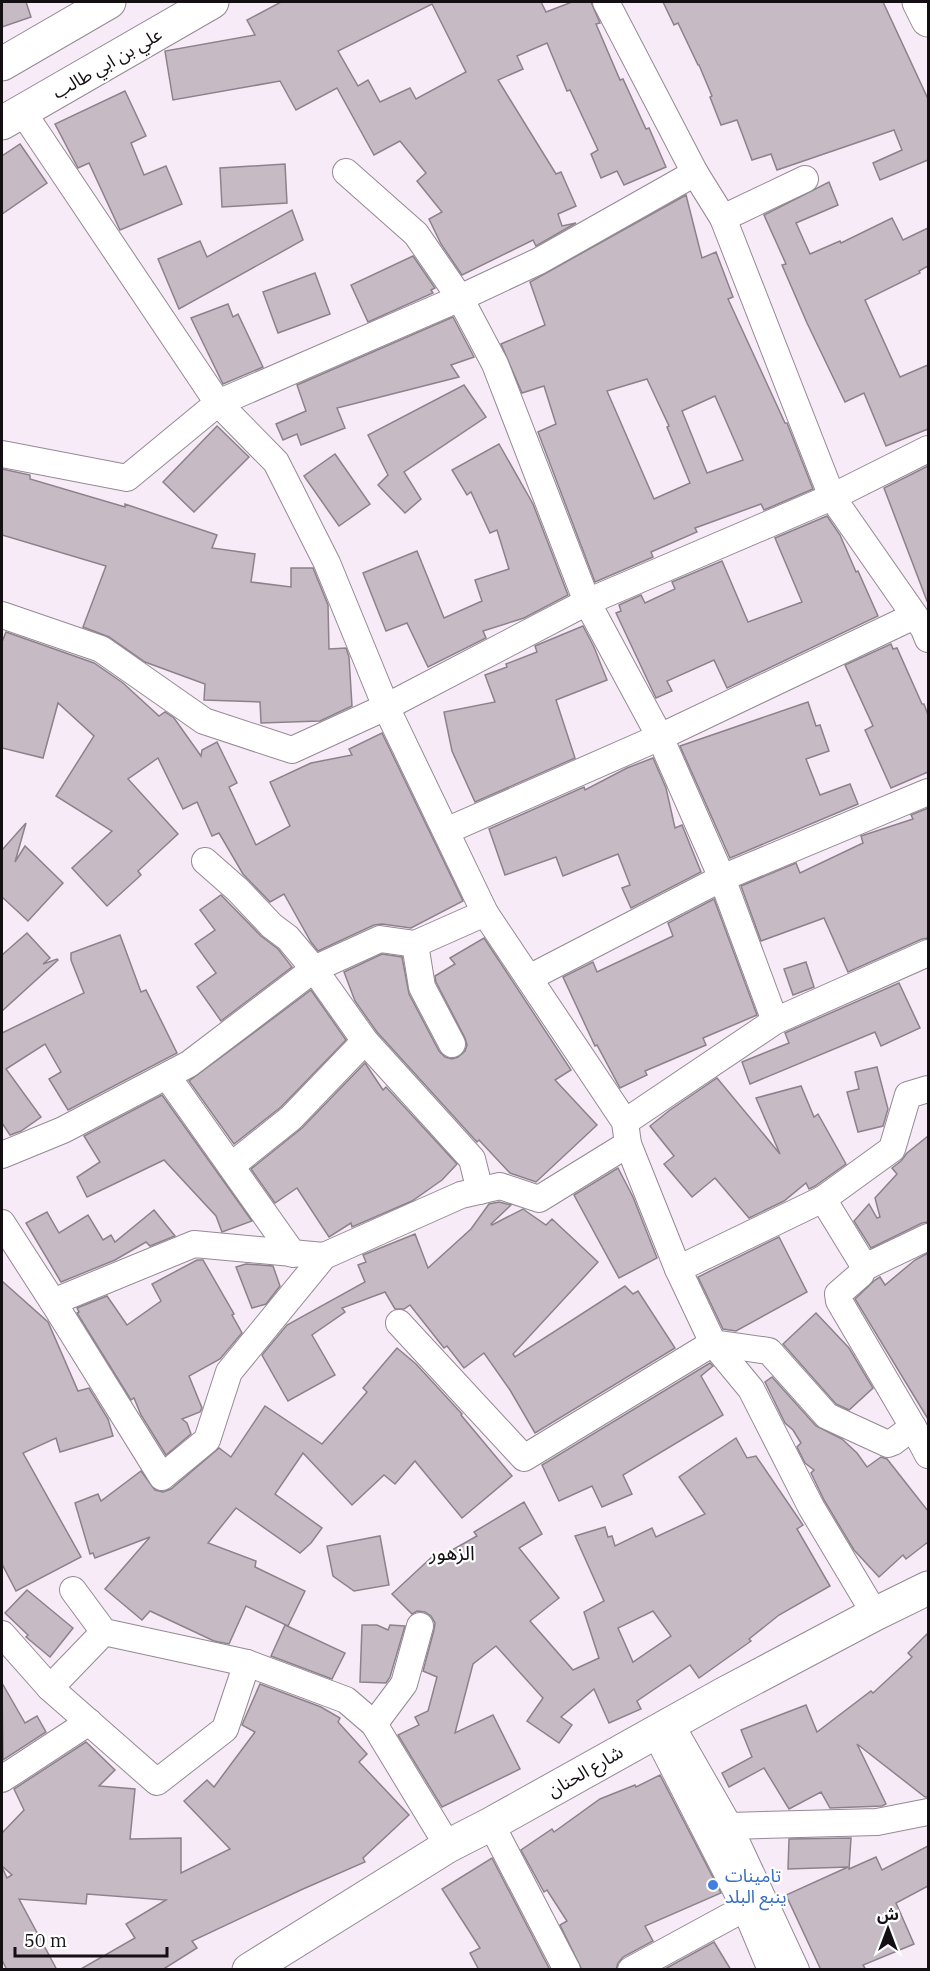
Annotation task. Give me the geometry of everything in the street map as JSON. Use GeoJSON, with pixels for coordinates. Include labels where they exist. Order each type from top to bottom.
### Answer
{"type":"FeatureCollection","features":[{"type":"Feature","properties":{"kind":"main road"},"geometry":{"type":"LineString","coordinates":[[2,64],[71,11],[109,2]]}},
{"type":"Feature","properties":{"kind":"main road","name":"علي بن ابي طالب"},"geometry":{"type":"LineString","coordinates":[[12,117],[212,2]]}},
{"type":"Feature","properties":{"kind":"main road"},"geometry":{"type":"LineString","coordinates":[[919,2],[928,20]]}},
{"type":"Feature","properties":{"kind":"main road","name":"شارع الحنان"},"geometry":{"type":"LineString","coordinates":[[249,1970],[448,1846],[662,1727],[928,1588]]}},
{"type":"Feature","properties":{"kind":"street"},"geometry":{"type":"LineString","coordinates":[[446,831],[660,737],[924,627],[832,497],[723,218],[695,173],[606,2]]}},
{"type":"Feature","properties":{"kind":"street"},"geometry":{"type":"LineString","coordinates":[[12,117],[218,403],[276,462],[327,563],[386,707],[485,913],[627,1133],[678,1269],[713,1343],[751,1389],[811,1507],[875,1614]]}},
{"type":"Feature","properties":{"kind":"street"},"geometry":{"type":"LineString","coordinates":[[346,172],[416,234],[460,298],[495,364],[587,602],[660,737],[722,878],[775,1021]]}},
{"type":"Feature","properties":{"kind":"street"},"geometry":{"type":"LineString","coordinates":[[2,454],[127,478],[218,403],[460,298],[539,261],[695,173]]}},
{"type":"Feature","properties":{"kind":"street"},"geometry":{"type":"LineString","coordinates":[[723,218],[805,179]]}},
{"type":"Feature","properties":{"kind":"street"},"geometry":{"type":"LineString","coordinates":[[2,615],[101,649],[204,722],[292,750],[386,707],[587,602],[832,497],[928,449]]}},
{"type":"Feature","properties":{"kind":"street"},"geometry":{"type":"LineString","coordinates":[[529,978],[722,878],[928,792]]}},
{"type":"Feature","properties":{"kind":"street"},"geometry":{"type":"LineString","coordinates":[[205,861],[288,938],[314,969],[365,1041],[472,1159],[480,1191]]}},
{"type":"Feature","properties":{"kind":"street"},"geometry":{"type":"LineString","coordinates":[[2,1155],[63,1130],[189,1064],[314,969],[380,939],[415,944],[485,913]]}},
{"type":"Feature","properties":{"kind":"street"},"geometry":{"type":"LineString","coordinates":[[415,944],[422,987],[452,1044]]}},
{"type":"Feature","properties":{"kind":"street"},"geometry":{"type":"LineString","coordinates":[[2,1223],[162,1477],[207,1440],[228,1372],[324,1256],[461,1195],[500,1186],[538,1199],[775,1021],[928,953]]}},
{"type":"Feature","properties":{"kind":"street"},"geometry":{"type":"LineString","coordinates":[[231,1166],[291,1118],[365,1041]]}},
{"type":"Feature","properties":{"kind":"street"},"geometry":{"type":"LineString","coordinates":[[167,1076],[293,1254]]}},
{"type":"Feature","properties":{"kind":"street"},"geometry":{"type":"LineString","coordinates":[[678,1269],[823,1198],[892,1149],[908,1095],[928,1089]]}},
{"type":"Feature","properties":{"kind":"street"},"geometry":{"type":"LineString","coordinates":[[823,1198],[863,1268]]}},
{"type":"Feature","properties":{"kind":"street"},"geometry":{"type":"LineString","coordinates":[[928,1237],[863,1268],[861,1274],[838,1294],[839,1301],[928,1455]]}},
{"type":"Feature","properties":{"kind":"street"},"geometry":{"type":"LineString","coordinates":[[53,1302],[194,1244],[324,1256]]}},
{"type":"Feature","properties":{"kind":"street"},"geometry":{"type":"LineString","coordinates":[[399,1323],[524,1458],[713,1343],[769,1351],[827,1416],[888,1444],[913,1427]]}},
{"type":"Feature","properties":{"kind":"street"},"geometry":{"type":"LineString","coordinates":[[74,1590],[104,1632],[247,1663],[346,1700],[374,1724],[448,1846]]}},
{"type":"Feature","properties":{"kind":"street"},"geometry":{"type":"LineString","coordinates":[[374,1724],[404,1684],[420,1626]]}},
{"type":"Feature","properties":{"kind":"street"},"geometry":{"type":"LineString","coordinates":[[50,1688],[104,1632]]}},
{"type":"Feature","properties":{"kind":"street"},"geometry":{"type":"LineString","coordinates":[[6,1647],[157,1782],[225,1729],[247,1663]]}},
{"type":"Feature","properties":{"kind":"street"},"geometry":{"type":"LineString","coordinates":[[2,1779],[88,1722]]}},
{"type":"Feature","properties":{"kind":"street"},"geometry":{"type":"LineString","coordinates":[[662,1727],[729,1826],[796,1970]]}},
{"type":"Feature","properties":{"kind":"street"},"geometry":{"type":"LineString","coordinates":[[662,1727],[771,1970]]}},
{"type":"Feature","properties":{"kind":"street"},"geometry":{"type":"LineString","coordinates":[[729,1826],[877,1822],[928,1812]]}},
{"type":"Feature","properties":{"kind":"street"},"geometry":{"type":"LineString","coordinates":[[491,1824],[567,1970]]}},
{"type":"Feature","properties":{"kind":"street"},"geometry":{"type":"LineString","coordinates":[[631,1970],[745,1908]]}},
{"type":"Feature","properties":{"kind":"building"},"geometry":{"type":"Polygon","coordinates":[[[2,2],[26,2],[31,17],[2,27],[2,2]]]}},
{"type":"Feature","properties":{"kind":"building"},"geometry":{"type":"Polygon","coordinates":[[[281,2],[541,2],[546,12],[572,2],[591,2],[600,23],[596,24],[620,80],[623,79],[646,129],[649,128],[666,167],[624,185],[617,171],[601,178],[591,154],[598,150],[570,90],[567,91],[547,43],[517,56],[523,69],[498,80],[556,174],[561,172],[576,206],[558,214],[562,226],[576,223],[536,246],[533,240],[462,275],[441,244],[429,219],[442,212],[417,181],[426,173],[400,141],[374,155],[337,88],[296,110],[280,81],[173,100],[165,51],[255,35],[247,20],[281,2]],[[432,4],[338,51],[358,86],[368,80],[380,102],[410,88],[416,99],[466,72],[432,4]]]}},
{"type":"Feature","properties":{"kind":"building"},"geometry":{"type":"Polygon","coordinates":[[[663,2],[883,2],[928,99],[928,160],[880,180],[873,163],[902,150],[894,130],[777,170],[771,154],[752,160],[737,120],[721,125],[699,65],[678,23],[674,25],[663,2]]]}},
{"type":"Feature","properties":{"kind":"building"},"geometry":{"type":"Polygon","coordinates":[[[125,91],[146,136],[131,143],[144,175],[166,166],[182,204],[120,230],[89,163],[78,168],[55,124],[125,91]]]}},
{"type":"Feature","properties":{"kind":"building"},"geometry":{"type":"Polygon","coordinates":[[[20,144],[47,183],[2,214],[2,156],[20,144]]]}},
{"type":"Feature","properties":{"kind":"building"},"geometry":{"type":"Polygon","coordinates":[[[285,164],[287,203],[222,207],[220,168],[285,164]]]}},
{"type":"Feature","properties":{"kind":"building"},"geometry":{"type":"Polygon","coordinates":[[[829,182],[838,205],[796,223],[810,254],[840,241],[841,243],[892,218],[903,240],[928,228],[928,266],[919,271],[920,273],[865,300],[900,377],[928,365],[928,429],[886,446],[864,393],[845,402],[807,323],[782,265],[786,264],[764,215],[829,182]]]}},
{"type":"Feature","properties":{"kind":"building"},"geometry":{"type":"Polygon","coordinates":[[[686,195],[702,258],[716,252],[733,297],[728,299],[785,423],[787,423],[813,489],[764,510],[761,504],[695,528],[697,532],[651,552],[653,557],[595,582],[538,432],[556,424],[544,386],[522,393],[501,344],[545,325],[530,282],[686,195]],[[647,379],[607,391],[654,499],[690,483],[667,427],[669,426],[647,379]],[[715,396],[682,411],[707,473],[743,460],[715,396]]]}},
{"type":"Feature","properties":{"kind":"building"},"geometry":{"type":"Polygon","coordinates":[[[292,210],[303,240],[179,309],[158,259],[200,241],[207,257],[292,210]]]}},
{"type":"Feature","properties":{"kind":"building"},"geometry":{"type":"Polygon","coordinates":[[[413,256],[435,288],[431,290],[433,293],[368,322],[351,285],[413,256]]]}},
{"type":"Feature","properties":{"kind":"building"},"geometry":{"type":"Polygon","coordinates":[[[315,273],[330,314],[278,333],[263,292],[315,273]]]}},
{"type":"Feature","properties":{"kind":"building"},"geometry":{"type":"Polygon","coordinates":[[[228,304],[233,317],[238,314],[263,367],[223,384],[191,318],[228,304]]]}},
{"type":"Feature","properties":{"kind":"building"},"geometry":{"type":"Polygon","coordinates":[[[453,317],[474,357],[451,365],[459,377],[337,408],[345,428],[301,445],[297,434],[283,440],[276,424],[306,411],[297,385],[453,317]]]}},
{"type":"Feature","properties":{"kind":"building"},"geometry":{"type":"Polygon","coordinates":[[[464,385],[486,417],[404,472],[421,499],[405,513],[378,485],[388,475],[368,435],[464,385]]]}},
{"type":"Feature","properties":{"kind":"building"},"geometry":{"type":"Polygon","coordinates":[[[217,426],[249,457],[194,512],[163,482],[217,426]]]}},
{"type":"Feature","properties":{"kind":"building"},"geometry":{"type":"Polygon","coordinates":[[[499,444],[533,504],[568,595],[524,618],[483,631],[486,638],[428,667],[407,623],[386,631],[363,573],[417,551],[444,618],[482,601],[475,580],[509,569],[497,530],[490,533],[471,492],[467,495],[452,470],[499,444]]]}},
{"type":"Feature","properties":{"kind":"building"},"geometry":{"type":"Polygon","coordinates":[[[335,454],[370,504],[339,526],[304,476],[335,454]]]}},
{"type":"Feature","properties":{"kind":"building"},"geometry":{"type":"Polygon","coordinates":[[[928,466],[928,601],[927,601],[884,488],[928,466]]]}},
{"type":"Feature","properties":{"kind":"building"},"geometry":{"type":"Polygon","coordinates":[[[2,469],[30,475],[30,479],[125,507],[125,504],[217,535],[212,548],[255,554],[251,582],[291,587],[291,568],[313,568],[328,605],[329,649],[346,648],[349,657],[352,706],[320,721],[261,723],[260,702],[204,700],[205,684],[145,662],[109,637],[83,627],[106,566],[2,535],[2,469]]]}},
{"type":"Feature","properties":{"kind":"building"},"geometry":{"type":"Polygon","coordinates":[[[827,516],[840,535],[878,616],[727,688],[714,660],[667,681],[672,691],[656,698],[616,613],[621,611],[619,605],[641,595],[645,603],[675,589],[672,582],[722,561],[748,622],[802,602],[775,538],[827,516]]]}},
{"type":"Feature","properties":{"kind":"building"},"geometry":{"type":"Polygon","coordinates":[[[583,626],[607,680],[556,700],[575,758],[475,802],[452,751],[444,712],[495,702],[485,675],[537,652],[535,646],[583,626]]]}},
{"type":"Feature","properties":{"kind":"building"},"geometry":{"type":"Polygon","coordinates":[[[6,632],[94,663],[123,683],[159,716],[165,712],[174,718],[201,756],[202,750],[217,742],[237,783],[229,787],[256,845],[290,826],[270,782],[311,763],[352,755],[349,749],[382,733],[463,901],[411,928],[374,925],[318,951],[284,894],[270,902],[243,874],[219,833],[212,836],[197,802],[183,809],[158,758],[128,779],[178,834],[138,871],[141,875],[107,906],[72,868],[112,831],[56,796],[94,736],[58,703],[43,758],[2,748],[2,642],[6,632]]]}},
{"type":"Feature","properties":{"kind":"building"},"geometry":{"type":"Polygon","coordinates":[[[891,644],[893,649],[897,648],[928,715],[928,772],[891,788],[865,730],[873,726],[845,665],[891,644]]]}},
{"type":"Feature","properties":{"kind":"building"},"geometry":{"type":"Polygon","coordinates":[[[808,702],[816,726],[820,725],[829,751],[806,759],[820,795],[850,784],[858,804],[730,858],[680,746],[808,702]]]}},
{"type":"Feature","properties":{"kind":"building"},"geometry":{"type":"Polygon","coordinates":[[[653,758],[666,788],[675,828],[682,825],[701,872],[631,908],[622,888],[630,885],[618,854],[563,876],[556,857],[505,875],[489,829],[584,787],[585,790],[627,768],[653,758]]]}},
{"type":"Feature","properties":{"kind":"building"},"geometry":{"type":"Polygon","coordinates":[[[928,808],[928,938],[848,972],[824,918],[761,941],[741,886],[796,863],[800,873],[863,843],[861,836],[913,819],[911,815],[928,808]]]}},
{"type":"Feature","properties":{"kind":"building"},"geometry":{"type":"Polygon","coordinates":[[[26,823],[15,862],[25,846],[63,883],[28,921],[2,897],[2,850],[26,823]]]}},
{"type":"Feature","properties":{"kind":"building"},"geometry":{"type":"Polygon","coordinates":[[[221,895],[261,936],[278,949],[292,967],[221,1021],[197,987],[216,973],[195,944],[215,930],[200,910],[221,895]]]}},
{"type":"Feature","properties":{"kind":"building"},"geometry":{"type":"Polygon","coordinates":[[[714,899],[757,1015],[703,1038],[706,1045],[645,1071],[647,1075],[620,1088],[597,1045],[595,1046],[563,977],[593,962],[597,972],[673,936],[668,923],[714,899]]]}},
{"type":"Feature","properties":{"kind":"building"},"geometry":{"type":"Polygon","coordinates":[[[27,933],[50,958],[43,964],[58,960],[2,1011],[2,955],[27,933]]]}},
{"type":"Feature","properties":{"kind":"building"},"geometry":{"type":"Polygon","coordinates":[[[120,935],[141,992],[146,990],[177,1053],[68,1110],[49,1079],[61,1072],[45,1044],[6,1069],[41,1117],[21,1131],[10,1135],[2,1123],[2,1033],[84,993],[71,960],[71,953],[120,935]]]}},
{"type":"Feature","properties":{"kind":"building"},"geometry":{"type":"Polygon","coordinates":[[[484,938],[571,1070],[555,1080],[597,1125],[536,1182],[510,1173],[479,1140],[477,1142],[377,1032],[355,1001],[344,972],[382,954],[402,957],[409,994],[439,1051],[445,1057],[452,1059],[465,1051],[467,1045],[435,976],[455,964],[450,958],[484,938]]]}},
{"type":"Feature","properties":{"kind":"building"},"geometry":{"type":"Polygon","coordinates":[[[806,962],[814,987],[793,995],[784,969],[806,962]]]}},
{"type":"Feature","properties":{"kind":"building"},"geometry":{"type":"Polygon","coordinates":[[[899,983],[920,1028],[881,1046],[875,1032],[750,1084],[742,1062],[789,1043],[785,1033],[899,983]]]}},
{"type":"Feature","properties":{"kind":"building"},"geometry":{"type":"Polygon","coordinates":[[[311,990],[346,1040],[281,1107],[234,1144],[189,1081],[311,990]]]}},
{"type":"Feature","properties":{"kind":"building"},"geometry":{"type":"Polygon","coordinates":[[[365,1063],[383,1090],[386,1087],[457,1164],[442,1180],[412,1201],[352,1227],[351,1223],[329,1237],[297,1188],[275,1203],[251,1169],[302,1128],[365,1063]]]}},
{"type":"Feature","properties":{"kind":"building"},"geometry":{"type":"Polygon","coordinates":[[[877,1067],[888,1109],[883,1126],[858,1132],[847,1092],[859,1089],[855,1072],[877,1067]]]}},
{"type":"Feature","properties":{"kind":"building"},"geometry":{"type":"Polygon","coordinates":[[[717,1078],[780,1154],[756,1098],[801,1086],[814,1117],[818,1114],[846,1164],[815,1186],[809,1189],[806,1183],[784,1201],[749,1218],[715,1178],[692,1197],[664,1164],[674,1156],[650,1126],[717,1078]]]}},
{"type":"Feature","properties":{"kind":"building"},"geometry":{"type":"Polygon","coordinates":[[[162,1095],[252,1221],[222,1232],[216,1216],[164,1160],[87,1197],[77,1177],[100,1162],[84,1136],[162,1095]]]}},
{"type":"Feature","properties":{"kind":"building"},"geometry":{"type":"Polygon","coordinates":[[[928,1136],[928,1222],[871,1248],[854,1221],[869,1204],[877,1218],[880,1217],[875,1198],[897,1174],[892,1168],[928,1136]]]}},
{"type":"Feature","properties":{"kind":"building"},"geometry":{"type":"Polygon","coordinates":[[[618,1168],[633,1197],[657,1258],[619,1278],[574,1195],[618,1168]]]}},
{"type":"Feature","properties":{"kind":"building"},"geometry":{"type":"Polygon","coordinates":[[[499,1202],[511,1205],[492,1225],[523,1209],[546,1225],[552,1219],[598,1262],[513,1354],[515,1357],[625,1286],[633,1294],[638,1291],[675,1348],[535,1433],[510,1390],[484,1353],[464,1368],[447,1346],[444,1348],[410,1305],[404,1309],[395,1309],[385,1292],[342,1308],[345,1312],[312,1335],[335,1375],[288,1401],[262,1355],[287,1325],[365,1282],[358,1265],[366,1262],[363,1255],[415,1234],[428,1268],[471,1229],[489,1204],[499,1202]]]}},
{"type":"Feature","properties":{"kind":"building"},"geometry":{"type":"Polygon","coordinates":[[[154,1210],[175,1236],[150,1246],[146,1242],[115,1260],[61,1282],[26,1223],[47,1212],[59,1233],[88,1215],[103,1240],[111,1235],[115,1242],[154,1210]]]}},
{"type":"Feature","properties":{"kind":"building"},"geometry":{"type":"Polygon","coordinates":[[[779,1237],[807,1292],[736,1331],[723,1329],[698,1277],[779,1237]]]}},
{"type":"Feature","properties":{"kind":"building"},"geometry":{"type":"Polygon","coordinates":[[[928,1253],[928,1419],[855,1299],[875,1280],[880,1277],[885,1285],[915,1260],[928,1253]]]}},
{"type":"Feature","properties":{"kind":"building"},"geometry":{"type":"Polygon","coordinates":[[[197,1260],[203,1260],[234,1314],[232,1315],[242,1333],[220,1359],[189,1376],[202,1408],[200,1412],[182,1419],[187,1423],[191,1434],[166,1455],[141,1415],[134,1398],[131,1400],[77,1313],[79,1312],[77,1308],[107,1296],[127,1325],[161,1301],[152,1284],[197,1260]]]}},
{"type":"Feature","properties":{"kind":"building"},"geometry":{"type":"Polygon","coordinates":[[[246,1264],[273,1266],[280,1286],[266,1304],[252,1308],[236,1267],[246,1264]]]}},
{"type":"Feature","properties":{"kind":"building"},"geometry":{"type":"Polygon","coordinates":[[[2,1281],[48,1322],[78,1391],[89,1388],[108,1419],[113,1436],[60,1452],[56,1438],[23,1453],[81,1557],[16,1591],[2,1564],[2,1281]]]}},
{"type":"Feature","properties":{"kind":"building"},"geometry":{"type":"Polygon","coordinates":[[[816,1313],[849,1348],[873,1388],[849,1410],[836,1404],[783,1344],[816,1313]]]}},
{"type":"Feature","properties":{"kind":"building"},"geometry":{"type":"Polygon","coordinates":[[[397,1348],[416,1364],[462,1414],[512,1476],[462,1518],[415,1461],[395,1484],[384,1475],[352,1505],[303,1453],[275,1494],[322,1528],[311,1543],[300,1553],[236,1508],[208,1543],[256,1561],[255,1567],[305,1591],[288,1626],[246,1606],[229,1644],[214,1641],[150,1611],[142,1620],[105,1589],[150,1537],[95,1558],[93,1553],[90,1554],[75,1503],[98,1494],[101,1501],[141,1471],[155,1490],[163,1492],[171,1489],[219,1448],[231,1457],[265,1406],[322,1444],[367,1392],[363,1388],[397,1348]]]}},
{"type":"Feature","properties":{"kind":"building"},"geometry":{"type":"Polygon","coordinates":[[[710,1363],[713,1366],[701,1376],[723,1415],[623,1475],[632,1494],[602,1507],[592,1486],[559,1501],[542,1465],[710,1363]]]}},
{"type":"Feature","properties":{"kind":"building"},"geometry":{"type":"Polygon","coordinates":[[[772,1377],[816,1426],[842,1439],[857,1453],[867,1467],[881,1457],[887,1459],[928,1511],[928,1542],[906,1559],[903,1555],[879,1577],[854,1550],[824,1500],[811,1473],[814,1470],[805,1463],[797,1447],[801,1443],[793,1430],[785,1423],[765,1382],[772,1377]]]}},
{"type":"Feature","properties":{"kind":"building"},"geometry":{"type":"Polygon","coordinates":[[[736,1438],[747,1458],[756,1456],[803,1525],[797,1529],[830,1586],[779,1615],[749,1639],[751,1641],[699,1678],[690,1665],[637,1701],[641,1709],[609,1723],[594,1689],[561,1717],[572,1725],[559,1743],[527,1721],[543,1698],[496,1646],[473,1664],[455,1733],[493,1715],[520,1769],[442,1807],[398,1735],[419,1725],[415,1717],[428,1711],[437,1677],[423,1671],[435,1623],[425,1612],[417,1611],[412,1614],[392,1594],[435,1554],[438,1558],[477,1536],[474,1532],[524,1502],[542,1534],[519,1548],[559,1598],[530,1621],[573,1670],[599,1658],[584,1612],[604,1601],[575,1536],[605,1527],[608,1537],[612,1536],[615,1546],[652,1528],[656,1537],[705,1514],[679,1477],[736,1438]],[[653,1611],[618,1628],[633,1662],[671,1636],[653,1611]]]}},
{"type":"Feature","properties":{"kind":"building"},"geometry":{"type":"Polygon","coordinates":[[[380,1536],[389,1585],[354,1591],[333,1576],[327,1546],[380,1536]]]}},
{"type":"Feature","properties":{"kind":"building"},"geometry":{"type":"Polygon","coordinates":[[[27,1590],[73,1628],[50,1657],[26,1637],[28,1635],[5,1613],[27,1590]]]}},
{"type":"Feature","properties":{"kind":"building"},"geometry":{"type":"Polygon","coordinates":[[[285,1625],[345,1653],[332,1679],[271,1656],[285,1625]]]}},
{"type":"Feature","properties":{"kind":"building"},"geometry":{"type":"Polygon","coordinates":[[[362,1625],[377,1625],[388,1630],[390,1625],[405,1626],[390,1677],[386,1683],[360,1682],[362,1625]]]}},
{"type":"Feature","properties":{"kind":"building"},"geometry":{"type":"Polygon","coordinates":[[[928,1633],[928,1797],[857,1744],[886,1804],[882,1806],[830,1808],[821,1792],[789,1809],[764,1768],[729,1787],[722,1773],[752,1757],[741,1730],[806,1705],[817,1732],[871,1691],[873,1693],[912,1657],[908,1653],[928,1633]]]}},
{"type":"Feature","properties":{"kind":"building"},"geometry":{"type":"Polygon","coordinates":[[[2,1683],[25,1723],[37,1716],[46,1732],[3,1760],[2,1683]]]}},
{"type":"Feature","properties":{"kind":"building"},"geometry":{"type":"Polygon","coordinates":[[[260,1684],[321,1707],[340,1718],[338,1722],[367,1754],[359,1762],[409,1815],[363,1858],[365,1862],[192,1941],[197,1948],[162,1970],[79,1970],[135,1938],[126,1924],[166,1900],[87,1894],[86,1904],[19,1899],[57,1970],[7,1970],[2,1960],[2,1867],[7,1878],[12,1875],[2,1866],[2,1833],[24,1810],[14,1789],[86,1742],[115,1770],[99,1786],[135,1789],[130,1839],[181,1838],[181,1873],[230,1849],[184,1801],[207,1780],[214,1787],[255,1732],[242,1725],[260,1684]]]}},
{"type":"Feature","properties":{"kind":"building"},"geometry":{"type":"Polygon","coordinates":[[[660,1775],[721,1893],[645,1926],[653,1941],[623,1957],[616,1970],[582,1970],[560,1925],[567,1921],[547,1890],[544,1892],[521,1850],[552,1829],[554,1832],[600,1799],[635,1785],[636,1787],[660,1775]]]}},
{"type":"Feature","properties":{"kind":"building"},"geometry":{"type":"Polygon","coordinates":[[[851,1838],[849,1869],[876,1857],[882,1870],[928,1846],[928,1886],[896,1903],[914,1944],[863,1965],[866,1970],[821,1970],[786,1895],[848,1867],[788,1869],[789,1839],[851,1838]]]}},
{"type":"Feature","properties":{"kind":"building"},"geometry":{"type":"Polygon","coordinates":[[[492,1858],[550,1970],[479,1970],[470,1953],[480,1948],[442,1889],[492,1858]]]}},
{"type":"Feature","properties":{"kind":"building"},"geometry":{"type":"Polygon","coordinates":[[[714,1942],[731,1970],[663,1970],[714,1942]]]}},
{"type":"Feature","properties":{"kind":"place","name":"تامينات ينبع البلد"},"geometry":{"type":"Point","coordinates":[713,1885]}},
{"type":"Feature","properties":{"kind":"district","name":"الزهور"},"geometry":{"type":"Point","coordinates":[452,1552]}}]}
